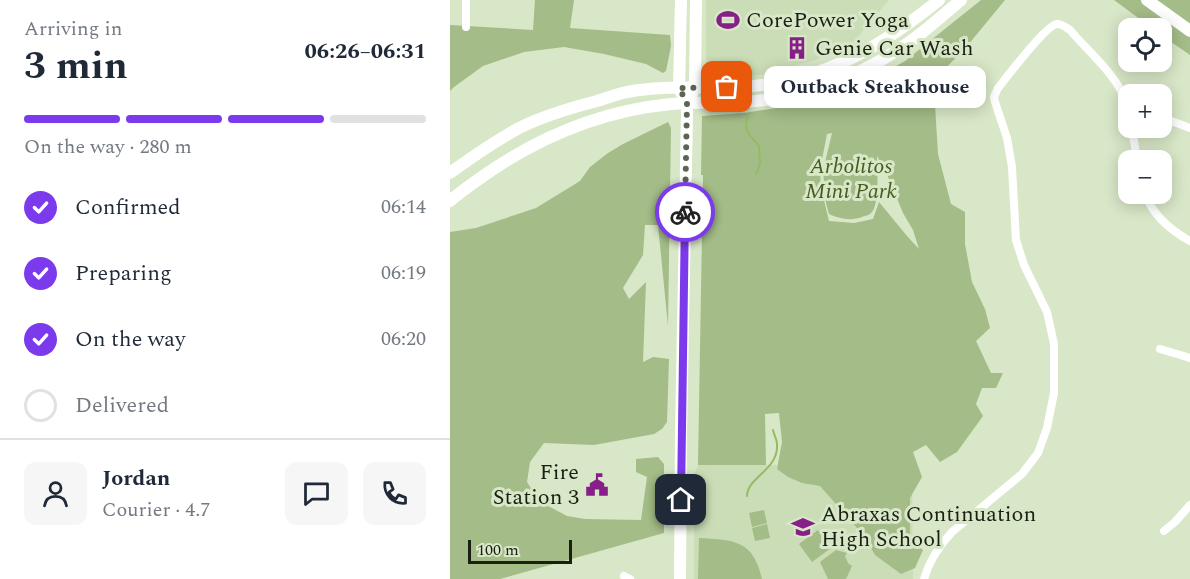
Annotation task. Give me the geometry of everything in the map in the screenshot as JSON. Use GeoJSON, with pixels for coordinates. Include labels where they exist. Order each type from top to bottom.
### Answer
{"type":"FeatureCollection","features":[{"type":"Feature","properties":{"kind":"main road"},"geometry":{"type":"LineString","coordinates":[[681,0],[679,88],[687,103]]}},
{"type":"Feature","properties":{"kind":"main road"},"geometry":{"type":"LineString","coordinates":[[680,579],[687,103],[695,87],[696,0]]}},
{"type":"Feature","properties":{"kind":"main road"},"geometry":{"type":"LineString","coordinates":[[450,173],[482,150],[521,127],[563,110],[628,92],[695,87],[756,86],[796,79],[844,63],[877,45],[939,0]]}},
{"type":"Feature","properties":{"kind":"main road"},"geometry":{"type":"LineString","coordinates":[[450,201],[494,168],[559,132],[631,110],[687,103],[760,100],[808,91],[838,80],[870,66],[899,49],[961,0]]}},
{"type":"Feature","properties":{"kind":"main road"},"geometry":{"type":"LineString","coordinates":[[1147,0],[1190,31]]}},
{"type":"Feature","properties":{"kind":"street"},"geometry":{"type":"LineString","coordinates":[[466,0],[466,27]]}},
{"type":"Feature","properties":{"kind":"street"},"geometry":{"type":"LineString","coordinates":[[924,579],[930,562],[942,542],[1022,474],[1038,453],[1047,428],[1054,393],[1054,344],[1047,312],[1024,265],[1016,240],[1012,167],[1007,138],[994,97],[998,88],[1040,38],[1050,27],[1057,24],[1070,30],[1107,69],[1118,84]]}},
{"type":"Feature","properties":{"kind":"street"},"geometry":{"type":"LineString","coordinates":[[1172,121],[1190,128]]}},
{"type":"Feature","properties":{"kind":"street"},"geometry":{"type":"LineString","coordinates":[[1150,204],[1157,216],[1190,241]]}},
{"type":"Feature","properties":{"kind":"street"},"geometry":{"type":"LineString","coordinates":[[1160,349],[1190,358]]}},
{"type":"Feature","properties":{"kind":"street"},"geometry":{"type":"LineString","coordinates":[[1164,531],[1190,505]]}},
{"type":"Feature","properties":{"kind":"shaded area"},"geometry":{"type":"Polygon","coordinates":[[[706,0],[889,0],[852,44],[812,61],[761,75],[718,76],[706,75],[706,0]]]}},
{"type":"Feature","properties":{"kind":"shaded area","name":"Abraxas Continuation High School"},"geometry":{"type":"Polygon","coordinates":[[[698,465],[912,465],[913,579],[694,579],[694,475],[698,465]]]}},
{"type":"Feature","properties":{"kind":"green space"},"geometry":{"type":"Polygon","coordinates":[[[535,0],[574,0],[570,28],[670,35],[671,46],[666,71],[663,73],[646,64],[564,47],[524,52],[483,66],[450,91],[450,25],[533,30],[535,0]]]}},
{"type":"Feature","properties":{"kind":"green space","name":"Arbolitos Mini Park"},"geometry":{"type":"Polygon","coordinates":[[[981,0],[1005,0],[944,70],[935,105],[938,154],[951,204],[965,212],[965,244],[972,282],[985,309],[990,328],[976,341],[991,373],[1003,373],[996,388],[982,388],[976,404],[983,416],[957,452],[940,462],[926,445],[913,452],[922,477],[910,498],[910,540],[923,550],[915,568],[901,574],[875,555],[864,536],[820,486],[802,483],[777,469],[782,442],[779,413],[765,414],[766,465],[698,465],[702,116],[744,113],[788,106],[858,78],[859,82],[874,79],[905,61],[981,0]],[[832,133],[827,134],[820,170],[821,188],[829,221],[854,223],[873,219],[879,202],[919,249],[913,230],[877,156],[876,203],[869,214],[858,218],[846,219],[829,214],[823,171],[832,133]]]}},
{"type":"Feature","properties":{"kind":"green space"},"geometry":{"type":"Polygon","coordinates":[[[1114,0],[1190,0],[1190,55],[1172,43],[1172,18],[1138,18],[1114,0]]]}},
{"type":"Feature","properties":{"kind":"green space"},"geometry":{"type":"Polygon","coordinates":[[[668,122],[671,128],[668,326],[658,225],[645,225],[643,255],[623,288],[629,299],[646,282],[643,362],[653,357],[669,359],[667,422],[654,434],[594,445],[544,443],[530,462],[527,482],[539,501],[567,516],[585,519],[641,520],[647,477],[636,472],[636,459],[658,457],[664,464],[664,533],[500,579],[450,579],[450,232],[476,228],[536,208],[580,181],[590,167],[608,153],[668,122]]]}},
{"type":"Feature","properties":{"kind":"green space"},"geometry":{"type":"Polygon","coordinates":[[[764,510],[767,523],[752,527],[749,513],[764,510]]]}},
{"type":"Feature","properties":{"kind":"green space"},"geometry":{"type":"Polygon","coordinates":[[[767,524],[770,538],[755,541],[752,528],[767,524]]]}},
{"type":"Feature","properties":{"kind":"green space"},"geometry":{"type":"Polygon","coordinates":[[[818,530],[831,548],[812,562],[799,544],[818,530]]]}},
{"type":"Feature","properties":{"kind":"green space"},"geometry":{"type":"Polygon","coordinates":[[[699,538],[732,542],[748,549],[758,566],[762,579],[698,579],[699,538]]]}},
{"type":"Feature","properties":{"kind":"green space"},"geometry":{"type":"Polygon","coordinates":[[[836,550],[847,553],[845,556],[852,566],[846,579],[828,579],[820,562],[836,550]]]}},
{"type":"Feature","properties":{"kind":"waterway"},"geometry":{"type":"LineString","coordinates":[[748,117],[747,129],[759,146],[760,164],[756,174]]}},
{"type":"Feature","properties":{"kind":"waterway"},"geometry":{"type":"LineString","coordinates":[[747,496],[748,489],[768,467],[776,453],[777,442],[773,430]]}},
{"type":"Feature","properties":{"kind":"way so far"},"geometry":{"type":"LineString","coordinates":[[685,212],[687,103],[679,88],[727,87]]}},
{"type":"Feature","properties":{"kind":"place","name":"CorePower Yoga"},"geometry":{"type":"Point","coordinates":[728,20]}},
{"type":"Feature","properties":{"kind":"place","name":"Genie Car Wash"},"geometry":{"type":"Point","coordinates":[797,48]}},
{"type":"Feature","properties":{"kind":"place","name":"Outback Steakhouse"},"geometry":{"type":"Point","coordinates":[727,87]}},
{"type":"Feature","properties":{"kind":"place","name":"Fire Station 3"},"geometry":{"type":"Point","coordinates":[597,485]}},
{"type":"Feature","properties":{"kind":"place","name":"Abraxas Continuation High School"},"geometry":{"type":"Point","coordinates":[803,527]}},
{"type":"Feature","properties":{"kind":"route"},"geometry":{"type":"LineString","coordinates":[[681,500],[685,212]]}}]}
